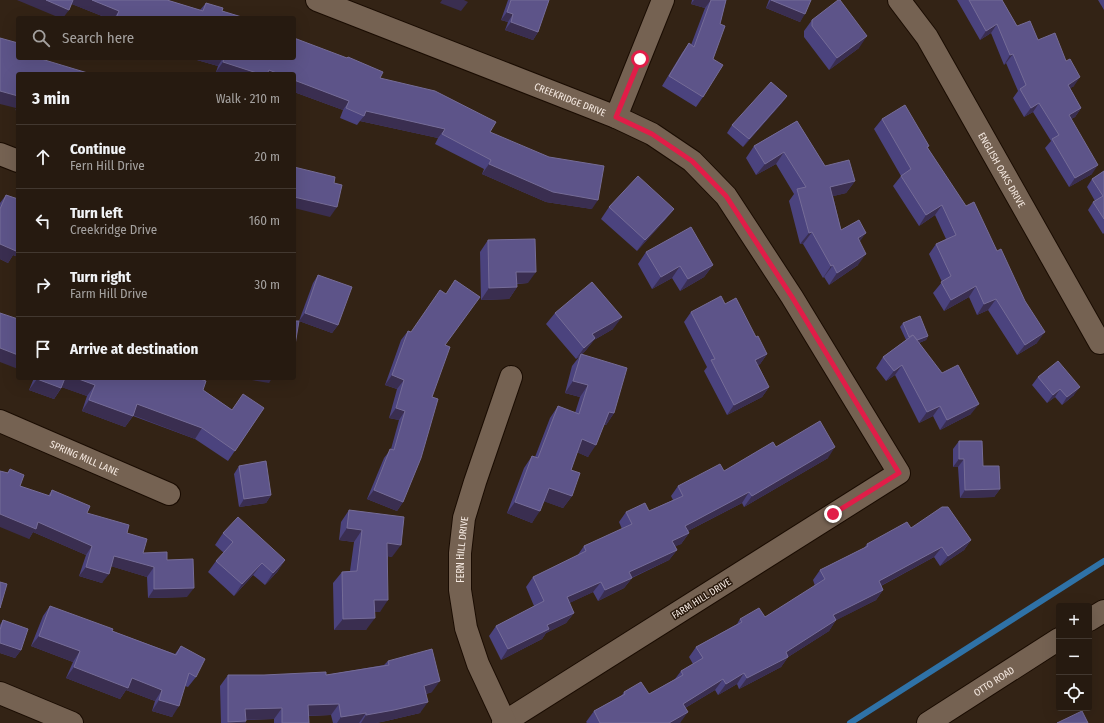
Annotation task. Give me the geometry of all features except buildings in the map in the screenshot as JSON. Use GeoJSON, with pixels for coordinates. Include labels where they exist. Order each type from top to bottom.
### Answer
{"type":"FeatureCollection","features":[{"type":"Feature","properties":{"kind":"street","name":"CREEKRIDGE DRIVE"},"geometry":{"type":"LineString","coordinates":[[317,0],[616,117],[652,134],[692,161],[726,196],[792,297],[899,473]]}},
{"type":"Feature","properties":{"kind":"street"},"geometry":{"type":"LineString","coordinates":[[616,117],[663,0]]}},
{"type":"Feature","properties":{"kind":"street","name":"ENGLISH OAKS DRIVE"},"geometry":{"type":"LineString","coordinates":[[899,0],[927,37],[1102,342]]}},
{"type":"Feature","properties":{"kind":"street"},"geometry":{"type":"LineString","coordinates":[[0,154],[16,160]]}},
{"type":"Feature","properties":{"kind":"street","name":"FERN HILL DRIVE"},"geometry":{"type":"LineString","coordinates":[[504,722],[478,664],[466,628],[460,590],[460,553],[464,518],[511,377]]}},
{"type":"Feature","properties":{"kind":"street","name":"SPRING MILL LANE"},"geometry":{"type":"LineString","coordinates":[[0,421],[169,494]]}},
{"type":"Feature","properties":{"kind":"street","name":"FARM HILL DRIVE"},"geometry":{"type":"LineString","coordinates":[[504,722],[899,473]]}},
{"type":"Feature","properties":{"kind":"street"},"geometry":{"type":"LineString","coordinates":[[1092,618],[1104,610]]}},
{"type":"Feature","properties":{"kind":"street","name":"OTTO ROAD"},"geometry":{"type":"LineString","coordinates":[[928,723],[1056,641]]}},
{"type":"Feature","properties":{"kind":"street"},"geometry":{"type":"LineString","coordinates":[[0,694],[72,723]]}},
{"type":"Feature","properties":{"kind":"waterway"},"geometry":{"type":"LineString","coordinates":[[850,723],[1104,561]]}},
{"type":"Feature","properties":{"kind":"route"},"geometry":{"type":"LineString","coordinates":[[640,59],[616,117],[652,134],[692,161],[726,196],[792,297],[899,473],[833,514]]}}]}
